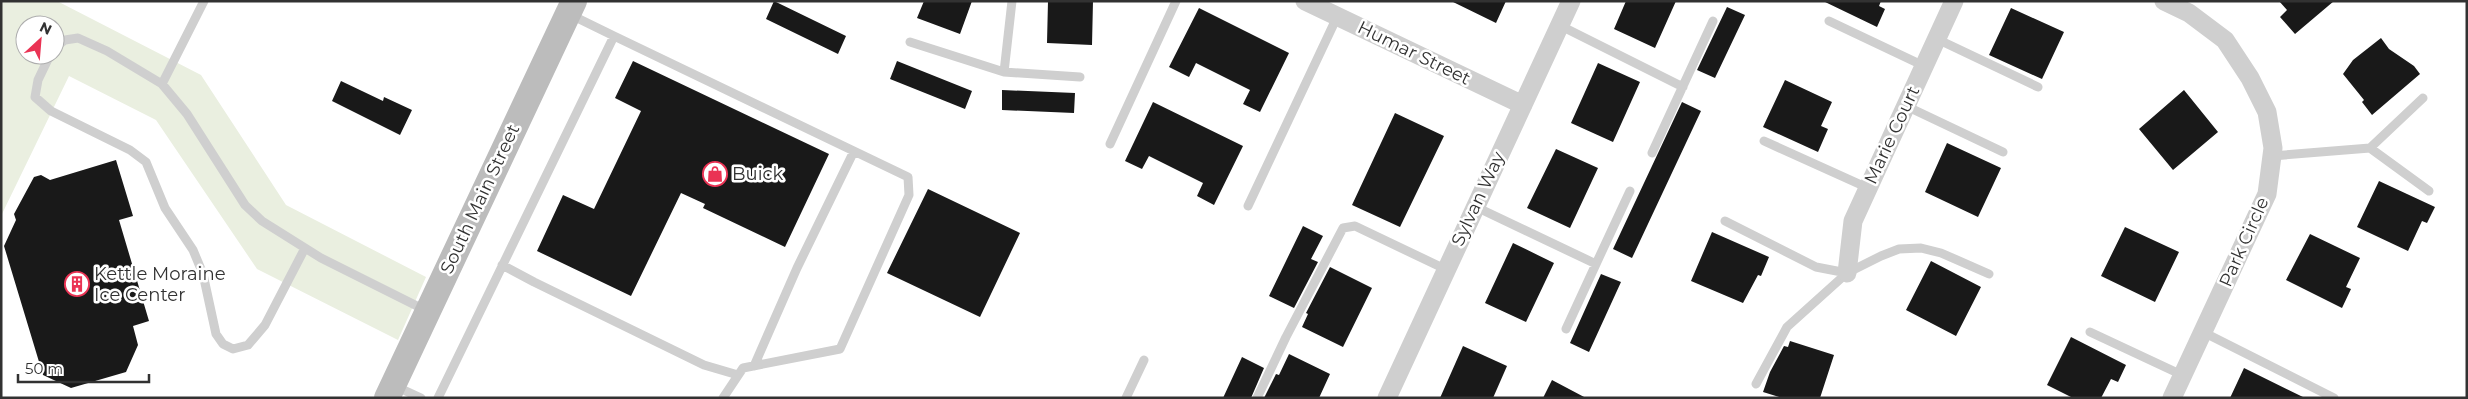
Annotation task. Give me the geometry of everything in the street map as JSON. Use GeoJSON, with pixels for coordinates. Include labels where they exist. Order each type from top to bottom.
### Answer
{"type":"FeatureCollection","features":[{"type":"Feature","properties":{"kind":"main road","name":"South Main Street"},"geometry":{"type":"LineString","coordinates":[[390,391],[571,7]]}},
{"type":"Feature","properties":{"kind":"street","name":"Humar Street"},"geometry":{"type":"LineString","coordinates":[[1305,1],[1522,105]]}},
{"type":"Feature","properties":{"kind":"street","name":"Sylvan Way"},"geometry":{"type":"LineString","coordinates":[[1386,398],[1571,1]]}},
{"type":"Feature","properties":{"kind":"street","name":"Marie Court"},"geometry":{"type":"LineString","coordinates":[[1847,273],[1853,221],[1954,1]]}},
{"type":"Feature","properties":{"kind":"street","name":"Park Circle"},"geometry":{"type":"LineString","coordinates":[[2164,1],[2189,13],[2225,40],[2250,78],[2266,112],[2273,148],[2266,194],[2172,398]]}},
{"type":"Feature","properties":{"kind":"lane"},"geometry":{"type":"LineString","coordinates":[[162,84],[204,1]]}},
{"type":"Feature","properties":{"kind":"lane"},"geometry":{"type":"LineString","coordinates":[[1004,72],[1012,1]]}},
{"type":"Feature","properties":{"kind":"lane"},"geometry":{"type":"LineString","coordinates":[[1110,144],[1176,1]]}},
{"type":"Feature","properties":{"kind":"lane"},"geometry":{"type":"LineString","coordinates":[[571,7],[614,36],[908,177],[909,195],[840,349],[743,368],[723,398]]}},
{"type":"Feature","properties":{"kind":"lane"},"geometry":{"type":"LineString","coordinates":[[1248,206],[1337,17]]}},
{"type":"Feature","properties":{"kind":"lane"},"geometry":{"type":"LineString","coordinates":[[1652,152],[1713,21]]}},
{"type":"Feature","properties":{"kind":"lane"},"geometry":{"type":"LineString","coordinates":[[1829,21],[1924,66]]}},
{"type":"Feature","properties":{"kind":"lane"},"geometry":{"type":"LineString","coordinates":[[1559,25],[1683,86]]}},
{"type":"Feature","properties":{"kind":"lane"},"geometry":{"type":"LineString","coordinates":[[438,398],[614,36]]}},
{"type":"Feature","properties":{"kind":"lane"},"geometry":{"type":"LineString","coordinates":[[65,40],[78,38],[107,51],[162,84],[187,114],[245,206],[262,221],[305,248],[428,311]]}},
{"type":"Feature","properties":{"kind":"lane"},"geometry":{"type":"LineString","coordinates":[[1936,39],[2038,87]]}},
{"type":"Feature","properties":{"kind":"lane"},"geometry":{"type":"LineString","coordinates":[[910,42],[1004,72],[1080,77]]}},
{"type":"Feature","properties":{"kind":"lane"},"geometry":{"type":"LineString","coordinates":[[45,65],[38,80],[35,97],[51,111],[130,150],[146,162],[165,208],[193,250],[203,274],[216,334],[224,344],[233,349],[248,345],[265,325],[305,248]]}},
{"type":"Feature","properties":{"kind":"lane"},"geometry":{"type":"LineString","coordinates":[[2272,156],[2370,148],[2422,98]]}},
{"type":"Feature","properties":{"kind":"lane"},"geometry":{"type":"LineString","coordinates":[[1906,106],[2003,152]]}},
{"type":"Feature","properties":{"kind":"lane"},"geometry":{"type":"LineString","coordinates":[[1764,141],[1868,188]]}},
{"type":"Feature","properties":{"kind":"lane"},"geometry":{"type":"LineString","coordinates":[[2370,148],[2429,191]]}},
{"type":"Feature","properties":{"kind":"lane"},"geometry":{"type":"LineString","coordinates":[[754,366],[797,268],[854,152]]}},
{"type":"Feature","properties":{"kind":"lane"},"geometry":{"type":"LineString","coordinates":[[1566,329],[1630,191]]}},
{"type":"Feature","properties":{"kind":"lane"},"geometry":{"type":"LineString","coordinates":[[1474,206],[1596,264]]}},
{"type":"Feature","properties":{"kind":"lane"},"geometry":{"type":"LineString","coordinates":[[1725,222],[1816,267],[1847,273]]}},
{"type":"Feature","properties":{"kind":"lane"},"geometry":{"type":"LineString","coordinates":[[1257,398],[1286,337],[1344,228],[1355,226],[1445,269]]}},
{"type":"Feature","properties":{"kind":"lane"},"geometry":{"type":"LineString","coordinates":[[1756,384],[1787,327],[1847,273],[1881,256],[1899,249],[1921,248],[1941,253],[1989,274]]}},
{"type":"Feature","properties":{"kind":"lane"},"geometry":{"type":"LineString","coordinates":[[502,265],[704,365],[738,375]]}},
{"type":"Feature","properties":{"kind":"lane"},"geometry":{"type":"LineString","coordinates":[[2090,332],[2182,376]]}},
{"type":"Feature","properties":{"kind":"lane"},"geometry":{"type":"LineString","coordinates":[[2202,332],[2334,398]]}},
{"type":"Feature","properties":{"kind":"lane"},"geometry":{"type":"LineString","coordinates":[[1126,398],[1144,360]]}},
{"type":"Feature","properties":{"kind":"lane"},"geometry":{"type":"LineString","coordinates":[[390,391],[421,398]]}},
{"type":"Feature","properties":{"kind":"shaded area"},"geometry":{"type":"Polygon","coordinates":[[[1,1],[57,1],[201,75],[286,205],[426,277],[398,340],[257,269],[156,120],[69,76],[1,216],[1,1]]]}},
{"type":"Feature","properties":{"kind":"building"},"geometry":{"type":"Polygon","coordinates":[[[774,1],[846,36],[838,54],[766,19],[774,1]]]}},
{"type":"Feature","properties":{"kind":"building"},"geometry":{"type":"Polygon","coordinates":[[[924,1],[972,1],[960,34],[917,18],[924,1]]]}},
{"type":"Feature","properties":{"kind":"building"},"geometry":{"type":"Polygon","coordinates":[[[1048,1],[1093,1],[1092,45],[1047,43],[1048,1]]]}},
{"type":"Feature","properties":{"kind":"building"},"geometry":{"type":"Polygon","coordinates":[[[1451,1],[1506,1],[1496,23],[1451,1]]]}},
{"type":"Feature","properties":{"kind":"building"},"geometry":{"type":"Polygon","coordinates":[[[1626,1],[1676,1],[1655,48],[1614,29],[1626,1]]]}},
{"type":"Feature","properties":{"kind":"building"},"geometry":{"type":"Polygon","coordinates":[[[1823,1],[1881,1],[1879,6],[1885,9],[1877,27],[1823,1]]]}},
{"type":"Feature","properties":{"kind":"building"},"geometry":{"type":"Polygon","coordinates":[[[2279,1],[2334,1],[2295,34],[2280,17],[2287,10],[2279,1]]]}},
{"type":"Feature","properties":{"kind":"building"},"geometry":{"type":"Polygon","coordinates":[[[1727,7],[1745,15],[1715,78],[1697,70],[1727,7]]]}},
{"type":"Feature","properties":{"kind":"building"},"geometry":{"type":"Polygon","coordinates":[[[1199,8],[1289,53],[1260,112],[1243,104],[1250,90],[1196,63],[1189,77],[1169,67],[1199,8]]]}},
{"type":"Feature","properties":{"kind":"building"},"geometry":{"type":"Polygon","coordinates":[[[2011,8],[2064,32],[2042,79],[1989,55],[2011,8]]]}},
{"type":"Feature","properties":{"kind":"building"},"geometry":{"type":"Polygon","coordinates":[[[2381,38],[2389,49],[2414,66],[2420,74],[2372,115],[2362,102],[2364,100],[2343,74],[2353,60],[2381,38]]]}},
{"type":"Feature","properties":{"kind":"building","name":"Buick"},"geometry":{"type":"Polygon","coordinates":[[[633,61],[829,154],[785,247],[703,208],[705,204],[681,193],[631,296],[537,251],[563,195],[594,209],[641,111],[615,98],[633,61]]]}},
{"type":"Feature","properties":{"kind":"building"},"geometry":{"type":"Polygon","coordinates":[[[897,61],[972,91],[965,109],[890,79],[897,61]]]}},
{"type":"Feature","properties":{"kind":"building"},"geometry":{"type":"Polygon","coordinates":[[[1598,63],[1640,82],[1613,142],[1571,123],[1598,63]]]}},
{"type":"Feature","properties":{"kind":"building"},"geometry":{"type":"Polygon","coordinates":[[[1785,80],[1832,102],[1821,126],[1828,129],[1818,152],[1763,127],[1785,80]]]}},
{"type":"Feature","properties":{"kind":"building"},"geometry":{"type":"Polygon","coordinates":[[[341,81],[383,101],[384,97],[412,110],[400,135],[332,101],[341,81]]]}},
{"type":"Feature","properties":{"kind":"building"},"geometry":{"type":"Polygon","coordinates":[[[1002,90],[1075,93],[1074,113],[1002,110],[1002,90]]]}},
{"type":"Feature","properties":{"kind":"building"},"geometry":{"type":"Polygon","coordinates":[[[2184,90],[2218,132],[2173,170],[2139,129],[2184,90]]]}},
{"type":"Feature","properties":{"kind":"building"},"geometry":{"type":"Polygon","coordinates":[[[1153,102],[1243,146],[1214,205],[1197,196],[1203,183],[1149,156],[1142,169],[1125,161],[1153,102]]]}},
{"type":"Feature","properties":{"kind":"building"},"geometry":{"type":"Polygon","coordinates":[[[1682,102],[1701,111],[1632,258],[1613,249],[1682,102]]]}},
{"type":"Feature","properties":{"kind":"building"},"geometry":{"type":"Polygon","coordinates":[[[1395,113],[1444,136],[1400,227],[1352,205],[1395,113]]]}},
{"type":"Feature","properties":{"kind":"building"},"geometry":{"type":"Polygon","coordinates":[[[1947,143],[2001,168],[1978,217],[1925,192],[1947,143]]]}},
{"type":"Feature","properties":{"kind":"building"},"geometry":{"type":"Polygon","coordinates":[[[1556,149],[1598,168],[1570,228],[1527,208],[1556,149]]]}},
{"type":"Feature","properties":{"kind":"building","name":"Kettle Moraine Ice Center"},"geometry":{"type":"Polygon","coordinates":[[[116,160],[133,216],[119,220],[149,321],[133,326],[138,345],[126,372],[71,388],[43,375],[4,246],[16,220],[14,214],[34,177],[41,175],[50,180],[116,160]]]}},
{"type":"Feature","properties":{"kind":"building"},"geometry":{"type":"Polygon","coordinates":[[[2379,181],[2435,207],[2427,223],[2422,221],[2408,251],[2357,227],[2379,181]]]}},
{"type":"Feature","properties":{"kind":"building"},"geometry":{"type":"Polygon","coordinates":[[[928,189],[1020,233],[980,317],[887,273],[928,189]]]}},
{"type":"Feature","properties":{"kind":"building"},"geometry":{"type":"Polygon","coordinates":[[[1303,226],[1323,236],[1311,259],[1318,262],[1294,308],[1269,296],[1303,226]]]}},
{"type":"Feature","properties":{"kind":"building"},"geometry":{"type":"Polygon","coordinates":[[[2125,227],[2179,252],[2155,302],[2101,276],[2125,227]]]}},
{"type":"Feature","properties":{"kind":"building"},"geometry":{"type":"Polygon","coordinates":[[[1712,232],[1769,257],[1761,276],[1758,275],[1743,303],[1691,281],[1712,232]]]}},
{"type":"Feature","properties":{"kind":"building"},"geometry":{"type":"Polygon","coordinates":[[[2310,234],[2360,258],[2346,287],[2351,289],[2342,308],[2286,280],[2310,234]]]}},
{"type":"Feature","properties":{"kind":"building"},"geometry":{"type":"Polygon","coordinates":[[[1513,243],[1554,263],[1526,322],[1485,303],[1513,243]]]}},
{"type":"Feature","properties":{"kind":"building"},"geometry":{"type":"Polygon","coordinates":[[[1931,261],[1981,287],[1956,336],[1906,310],[1931,261]]]}},
{"type":"Feature","properties":{"kind":"building"},"geometry":{"type":"Polygon","coordinates":[[[1330,267],[1372,288],[1343,347],[1302,327],[1308,314],[1306,313],[1330,267]]]}},
{"type":"Feature","properties":{"kind":"building"},"geometry":{"type":"Polygon","coordinates":[[[1601,274],[1621,282],[1589,352],[1570,343],[1601,274]]]}},
{"type":"Feature","properties":{"kind":"building"},"geometry":{"type":"Polygon","coordinates":[[[2071,337],[2126,365],[2118,382],[2111,379],[2101,398],[2073,398],[2047,385],[2071,337]]]}},
{"type":"Feature","properties":{"kind":"building"},"geometry":{"type":"Polygon","coordinates":[[[1790,341],[1834,355],[1820,398],[1782,398],[1763,392],[1770,372],[1784,346],[1788,347],[1790,341]]]}},
{"type":"Feature","properties":{"kind":"building"},"geometry":{"type":"Polygon","coordinates":[[[1463,346],[1507,366],[1493,398],[1440,398],[1463,346]]]}},
{"type":"Feature","properties":{"kind":"building"},"geometry":{"type":"Polygon","coordinates":[[[1289,354],[1330,374],[1319,398],[1264,398],[1276,374],[1279,375],[1289,354]]]}},
{"type":"Feature","properties":{"kind":"building"},"geometry":{"type":"Polygon","coordinates":[[[1242,357],[1264,368],[1251,398],[1223,398],[1242,357]]]}},
{"type":"Feature","properties":{"kind":"building"},"geometry":{"type":"Polygon","coordinates":[[[2244,368],[2305,398],[2230,398],[2244,368]]]}},
{"type":"Feature","properties":{"kind":"building"},"geometry":{"type":"Polygon","coordinates":[[[1552,380],[1586,398],[1543,398],[1552,380]]]}},
{"type":"Feature","properties":{"kind":"place","name":"Buick"},"geometry":{"type":"Point","coordinates":[715,174]}},
{"type":"Feature","properties":{"kind":"place","name":"Kettle Moraine Ice Center"},"geometry":{"type":"Point","coordinates":[77,284]}}]}
